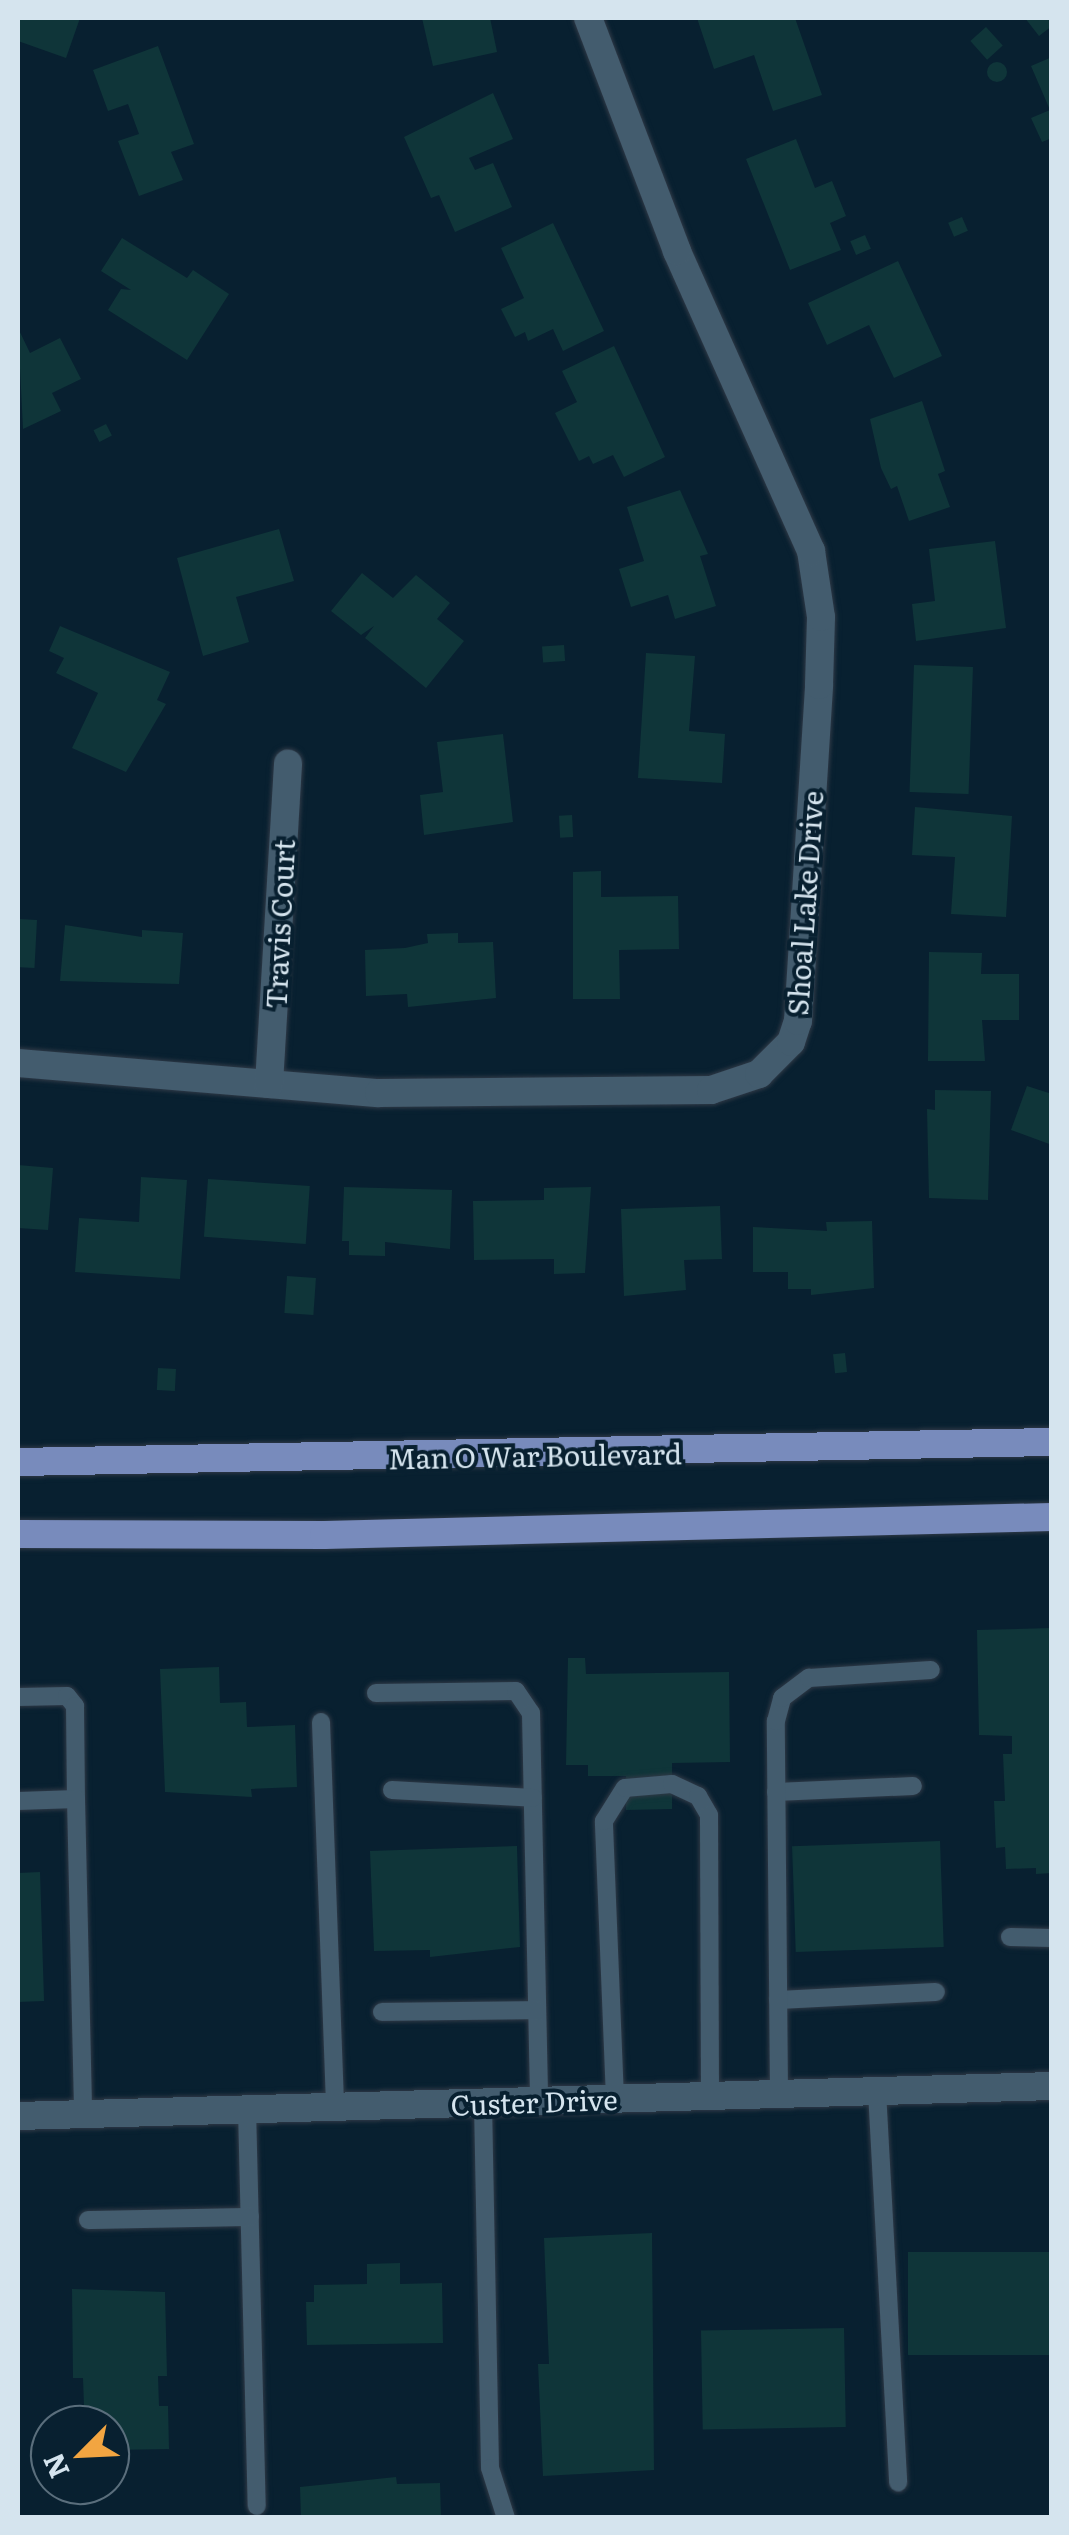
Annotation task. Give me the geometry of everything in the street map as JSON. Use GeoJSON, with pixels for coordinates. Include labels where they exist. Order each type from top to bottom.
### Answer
{"type":"FeatureCollection","features":[{"type":"Feature","properties":{"kind":"main road","name":"Man O War Boulevard"},"geometry":{"type":"LineString","coordinates":[[18,1462],[1052,1442]]}},
{"type":"Feature","properties":{"kind":"main road"},"geometry":{"type":"LineString","coordinates":[[18,1534],[324,1534],[1052,1517]]}},
{"type":"Feature","properties":{"kind":"street","name":"Shoal Lake Drive"},"geometry":{"type":"LineString","coordinates":[[18,1064],[379,1092],[711,1090],[738,1085],[783,1056],[798,1021],[820,685],[820,617],[811,551],[678,251],[588,18]]}},
{"type":"Feature","properties":{"kind":"street","name":"Travis Court"},"geometry":{"type":"LineString","coordinates":[[269,1084],[288,764]]}},
{"type":"Feature","properties":{"kind":"street","name":"Custer Drive"},"geometry":{"type":"LineString","coordinates":[[18,2116],[1052,2086]]}},
{"type":"Feature","properties":{"kind":"lane"},"geometry":{"type":"LineString","coordinates":[[779,2094],[776,1721],[794,1686],[808,1678],[931,1670]]}},
{"type":"Feature","properties":{"kind":"lane"},"geometry":{"type":"LineString","coordinates":[[376,1693],[516,1691],[532,1713],[538,2101]]}},
{"type":"Feature","properties":{"kind":"lane"},"geometry":{"type":"LineString","coordinates":[[18,1697],[67,1696],[76,1706],[83,2114]]}},
{"type":"Feature","properties":{"kind":"lane"},"geometry":{"type":"LineString","coordinates":[[322,1722],[335,2107]]}},
{"type":"Feature","properties":{"kind":"lane"},"geometry":{"type":"LineString","coordinates":[[615,2099],[604,1821],[626,1788],[672,1784],[698,1796],[709,1815],[710,2096]]}},
{"type":"Feature","properties":{"kind":"lane"},"geometry":{"type":"LineString","coordinates":[[776,1792],[914,1786]]}},
{"type":"Feature","properties":{"kind":"lane"},"geometry":{"type":"LineString","coordinates":[[392,1790],[533,1798]]}},
{"type":"Feature","properties":{"kind":"lane"},"geometry":{"type":"LineString","coordinates":[[18,1801],[76,1799]]}},
{"type":"Feature","properties":{"kind":"lane"},"geometry":{"type":"LineString","coordinates":[[1010,1937],[1052,1938]]}},
{"type":"Feature","properties":{"kind":"lane"},"geometry":{"type":"LineString","coordinates":[[778,2000],[936,1992]]}},
{"type":"Feature","properties":{"kind":"lane"},"geometry":{"type":"LineString","coordinates":[[382,2012],[537,2010]]}},
{"type":"Feature","properties":{"kind":"lane"},"geometry":{"type":"LineString","coordinates":[[876,2091],[898,2482]]}},
{"type":"Feature","properties":{"kind":"lane"},"geometry":{"type":"LineString","coordinates":[[483,2102],[490,2468],[506,2518]]}},
{"type":"Feature","properties":{"kind":"lane"},"geometry":{"type":"LineString","coordinates":[[248,2109],[258,2506]]}},
{"type":"Feature","properties":{"kind":"lane"},"geometry":{"type":"LineString","coordinates":[[88,2220],[250,2217]]}},
{"type":"Feature","properties":{"kind":"building"},"geometry":{"type":"Polygon","coordinates":[[[18,18],[80,18],[66,58],[18,41],[18,18]]]}},
{"type":"Feature","properties":{"kind":"building"},"geometry":{"type":"Polygon","coordinates":[[[422,18],[490,18],[497,52],[433,66],[422,18]]]}},
{"type":"Feature","properties":{"kind":"building"},"geometry":{"type":"Polygon","coordinates":[[[697,18],[795,18],[822,95],[773,111],[754,55],[714,69],[697,18]]]}},
{"type":"Feature","properties":{"kind":"building"},"geometry":{"type":"Polygon","coordinates":[[[1025,18],[1052,18],[1052,26],[1039,36],[1025,18]]]}},
{"type":"Feature","properties":{"kind":"building"},"geometry":{"type":"Polygon","coordinates":[[[986,27],[1003,46],[987,60],[970,41],[986,27]]]}},
{"type":"Feature","properties":{"kind":"building"},"geometry":{"type":"Polygon","coordinates":[[[158,46],[194,144],[171,152],[183,180],[139,196],[118,141],[139,134],[128,104],[108,111],[93,70],[158,46]]]}},
{"type":"Feature","properties":{"kind":"building"},"geometry":{"type":"Polygon","coordinates":[[[1052,57],[1052,138],[1042,142],[1031,118],[1050,110],[1031,66],[1052,57]]]}},
{"type":"Feature","properties":{"kind":"building"},"geometry":{"type":"Polygon","coordinates":[[[997,62],[1007,72],[997,82],[987,72],[997,62]]]}},
{"type":"Feature","properties":{"kind":"building"},"geometry":{"type":"Polygon","coordinates":[[[493,93],[513,139],[469,158],[475,170],[493,163],[512,207],[455,232],[439,195],[431,198],[404,137],[493,93]]]}},
{"type":"Feature","properties":{"kind":"building"},"geometry":{"type":"Polygon","coordinates":[[[796,139],[815,188],[832,181],[846,216],[830,223],[841,250],[790,270],[746,159],[796,139]]]}},
{"type":"Feature","properties":{"kind":"building"},"geometry":{"type":"Polygon","coordinates":[[[962,217],[968,231],[954,237],[948,223],[962,217]]]}},
{"type":"Feature","properties":{"kind":"building"},"geometry":{"type":"Polygon","coordinates":[[[553,223],[604,331],[563,351],[553,329],[528,341],[525,332],[515,337],[501,309],[524,298],[501,248],[553,223]]]}},
{"type":"Feature","properties":{"kind":"building"},"geometry":{"type":"Polygon","coordinates":[[[865,235],[871,249],[856,255],[850,241],[865,235]]]}},
{"type":"Feature","properties":{"kind":"building"},"geometry":{"type":"Polygon","coordinates":[[[122,238],[187,278],[193,270],[229,294],[187,360],[108,310],[121,289],[131,290],[101,271],[122,238]]]}},
{"type":"Feature","properties":{"kind":"building"},"geometry":{"type":"Polygon","coordinates":[[[898,261],[942,356],[894,378],[869,325],[827,345],[808,303],[898,261]]]}},
{"type":"Feature","properties":{"kind":"building"},"geometry":{"type":"Polygon","coordinates":[[[18,328],[30,353],[60,338],[81,379],[52,393],[61,411],[23,429],[18,328]]]}},
{"type":"Feature","properties":{"kind":"building"},"geometry":{"type":"Polygon","coordinates":[[[614,346],[665,457],[624,477],[613,455],[593,464],[589,456],[579,461],[555,413],[577,402],[562,371],[614,346]]]}},
{"type":"Feature","properties":{"kind":"building"},"geometry":{"type":"Polygon","coordinates":[[[922,401],[945,471],[938,474],[950,507],[909,521],[897,486],[891,489],[881,468],[870,419],[922,401]]]}},
{"type":"Feature","properties":{"kind":"building"},"geometry":{"type":"Polygon","coordinates":[[[106,424],[112,436],[99,442],[94,430],[106,424]]]}},
{"type":"Feature","properties":{"kind":"building"},"geometry":{"type":"Polygon","coordinates":[[[680,490],[708,554],[700,556],[716,606],[675,619],[668,595],[631,607],[619,569],[644,561],[627,507],[680,490]]]}},
{"type":"Feature","properties":{"kind":"building"},"geometry":{"type":"Polygon","coordinates":[[[279,529],[294,581],[236,597],[249,642],[203,656],[177,558],[279,529]]]}},
{"type":"Feature","properties":{"kind":"building"},"geometry":{"type":"Polygon","coordinates":[[[995,541],[1006,628],[916,641],[912,604],[935,601],[929,549],[995,541]]]}},
{"type":"Feature","properties":{"kind":"building"},"geometry":{"type":"Polygon","coordinates":[[[362,573],[393,598],[416,575],[450,603],[437,619],[464,641],[426,688],[365,638],[374,626],[361,635],[331,611],[362,573]]]}},
{"type":"Feature","properties":{"kind":"building"},"geometry":{"type":"Polygon","coordinates":[[[60,626],[170,672],[157,700],[166,704],[126,772],[72,748],[98,693],[56,673],[64,658],[49,651],[60,626]]]}},
{"type":"Feature","properties":{"kind":"building"},"geometry":{"type":"Polygon","coordinates":[[[564,645],[565,661],[543,662],[542,647],[564,645]]]}},
{"type":"Feature","properties":{"kind":"building"},"geometry":{"type":"Polygon","coordinates":[[[646,653],[695,656],[689,731],[725,734],[722,783],[638,778],[646,653]]]}},
{"type":"Feature","properties":{"kind":"building"},"geometry":{"type":"Polygon","coordinates":[[[914,665],[973,667],[969,794],[910,792],[914,665]]]}},
{"type":"Feature","properties":{"kind":"building"},"geometry":{"type":"Polygon","coordinates":[[[503,734],[513,822],[424,835],[420,795],[443,792],[437,742],[503,734]]]}},
{"type":"Feature","properties":{"kind":"building"},"geometry":{"type":"Polygon","coordinates":[[[915,807],[1012,816],[1006,917],[951,914],[955,857],[912,855],[915,807]]]}},
{"type":"Feature","properties":{"kind":"building"},"geometry":{"type":"Polygon","coordinates":[[[572,815],[573,837],[560,838],[559,816],[572,815]]]}},
{"type":"Feature","properties":{"kind":"building"},"geometry":{"type":"Polygon","coordinates":[[[601,871],[601,897],[678,896],[679,949],[619,950],[620,999],[573,999],[573,872],[601,871]]]}},
{"type":"Feature","properties":{"kind":"building"},"geometry":{"type":"Polygon","coordinates":[[[18,919],[37,920],[34,968],[18,967],[18,919]]]}},
{"type":"Feature","properties":{"kind":"building"},"geometry":{"type":"Polygon","coordinates":[[[65,925],[142,937],[142,930],[183,933],[179,984],[60,981],[65,925]]]}},
{"type":"Feature","properties":{"kind":"building"},"geometry":{"type":"Polygon","coordinates":[[[458,933],[458,943],[493,942],[496,998],[408,1007],[407,994],[366,996],[365,950],[405,948],[428,943],[427,934],[458,933]]]}},
{"type":"Feature","properties":{"kind":"building"},"geometry":{"type":"Polygon","coordinates":[[[929,952],[982,953],[981,974],[1019,974],[1019,1020],[982,1020],[985,1061],[928,1061],[929,952]]]}},
{"type":"Feature","properties":{"kind":"building"},"geometry":{"type":"Polygon","coordinates":[[[1027,1086],[1052,1094],[1052,1145],[1011,1130],[1027,1086]]]}},
{"type":"Feature","properties":{"kind":"building"},"geometry":{"type":"Polygon","coordinates":[[[935,1090],[991,1091],[988,1200],[929,1198],[927,1109],[935,1110],[935,1090]]]}},
{"type":"Feature","properties":{"kind":"building"},"geometry":{"type":"Polygon","coordinates":[[[18,1165],[53,1168],[48,1230],[18,1228],[18,1165]]]}},
{"type":"Feature","properties":{"kind":"building"},"geometry":{"type":"Polygon","coordinates":[[[141,1177],[187,1180],[180,1279],[75,1272],[79,1218],[139,1222],[141,1177]]]}},
{"type":"Feature","properties":{"kind":"building"},"geometry":{"type":"Polygon","coordinates":[[[208,1179],[310,1186],[306,1244],[204,1237],[208,1179]]]}},
{"type":"Feature","properties":{"kind":"building"},"geometry":{"type":"Polygon","coordinates":[[[344,1187],[452,1190],[450,1249],[385,1242],[385,1256],[349,1255],[349,1241],[342,1241],[344,1187]]]}},
{"type":"Feature","properties":{"kind":"building"},"geometry":{"type":"Polygon","coordinates":[[[591,1187],[585,1273],[554,1274],[554,1259],[474,1260],[473,1201],[544,1200],[544,1188],[591,1187]]]}},
{"type":"Feature","properties":{"kind":"building"},"geometry":{"type":"Polygon","coordinates":[[[720,1206],[722,1259],[684,1260],[686,1290],[624,1296],[621,1209],[720,1206]]]}},
{"type":"Feature","properties":{"kind":"building"},"geometry":{"type":"Polygon","coordinates":[[[872,1221],[874,1288],[811,1295],[811,1289],[788,1289],[788,1272],[753,1272],[753,1227],[827,1231],[826,1222],[872,1221]]]}},
{"type":"Feature","properties":{"kind":"building"},"geometry":{"type":"Polygon","coordinates":[[[287,1276],[316,1278],[313,1315],[284,1313],[287,1276]]]}},
{"type":"Feature","properties":{"kind":"building"},"geometry":{"type":"Polygon","coordinates":[[[845,1353],[847,1372],[835,1373],[833,1354],[845,1353]]]}},
{"type":"Feature","properties":{"kind":"building"},"geometry":{"type":"Polygon","coordinates":[[[158,1368],[176,1369],[175,1391],[157,1390],[158,1368]]]}},
{"type":"Feature","properties":{"kind":"building"},"geometry":{"type":"Polygon","coordinates":[[[1052,1628],[1052,1873],[1036,1874],[1036,1868],[1006,1869],[1005,1847],[996,1848],[994,1801],[1005,1801],[1003,1754],[1012,1754],[1012,1736],[979,1735],[977,1630],[1052,1628]]]}},
{"type":"Feature","properties":{"kind":"building"},"geometry":{"type":"Polygon","coordinates":[[[568,1658],[585,1658],[586,1674],[729,1672],[730,1762],[672,1763],[672,1809],[626,1810],[626,1776],[588,1776],[588,1765],[566,1765],[568,1658]]]}},
{"type":"Feature","properties":{"kind":"building"},"geometry":{"type":"Polygon","coordinates":[[[219,1667],[220,1703],[246,1702],[247,1727],[295,1725],[297,1787],[251,1789],[252,1797],[165,1792],[160,1669],[219,1667]]]}},
{"type":"Feature","properties":{"kind":"building"},"geometry":{"type":"Polygon","coordinates":[[[940,1841],[944,1947],[796,1952],[792,1846],[940,1841]]]}},
{"type":"Feature","properties":{"kind":"building"},"geometry":{"type":"Polygon","coordinates":[[[517,1846],[520,1947],[430,1957],[430,1950],[374,1951],[370,1851],[517,1846]]]}},
{"type":"Feature","properties":{"kind":"building"},"geometry":{"type":"Polygon","coordinates":[[[40,1872],[44,2001],[18,2002],[18,1873],[40,1872]]]}},
{"type":"Feature","properties":{"kind":"building"},"geometry":{"type":"Polygon","coordinates":[[[652,2233],[654,2470],[543,2476],[538,2364],[549,2364],[544,2238],[652,2233]]]}},
{"type":"Feature","properties":{"kind":"building"},"geometry":{"type":"Polygon","coordinates":[[[908,2252],[1052,2252],[1052,2355],[908,2355],[908,2252]]]}},
{"type":"Feature","properties":{"kind":"building"},"geometry":{"type":"Polygon","coordinates":[[[400,2263],[400,2284],[442,2283],[443,2343],[307,2345],[306,2302],[314,2302],[314,2285],[367,2284],[367,2264],[400,2263]]]}},
{"type":"Feature","properties":{"kind":"building"},"geometry":{"type":"Polygon","coordinates":[[[72,2289],[165,2292],[167,2376],[158,2376],[159,2406],[168,2406],[169,2449],[130,2450],[130,2405],[84,2405],[83,2378],[73,2378],[72,2289]]]}},
{"type":"Feature","properties":{"kind":"building"},"geometry":{"type":"Polygon","coordinates":[[[844,2328],[846,2427],[703,2429],[701,2330],[844,2328]]]}},
{"type":"Feature","properties":{"kind":"building"},"geometry":{"type":"Polygon","coordinates":[[[396,2477],[397,2484],[440,2483],[441,2518],[301,2518],[300,2487],[396,2477]]]}}]}
